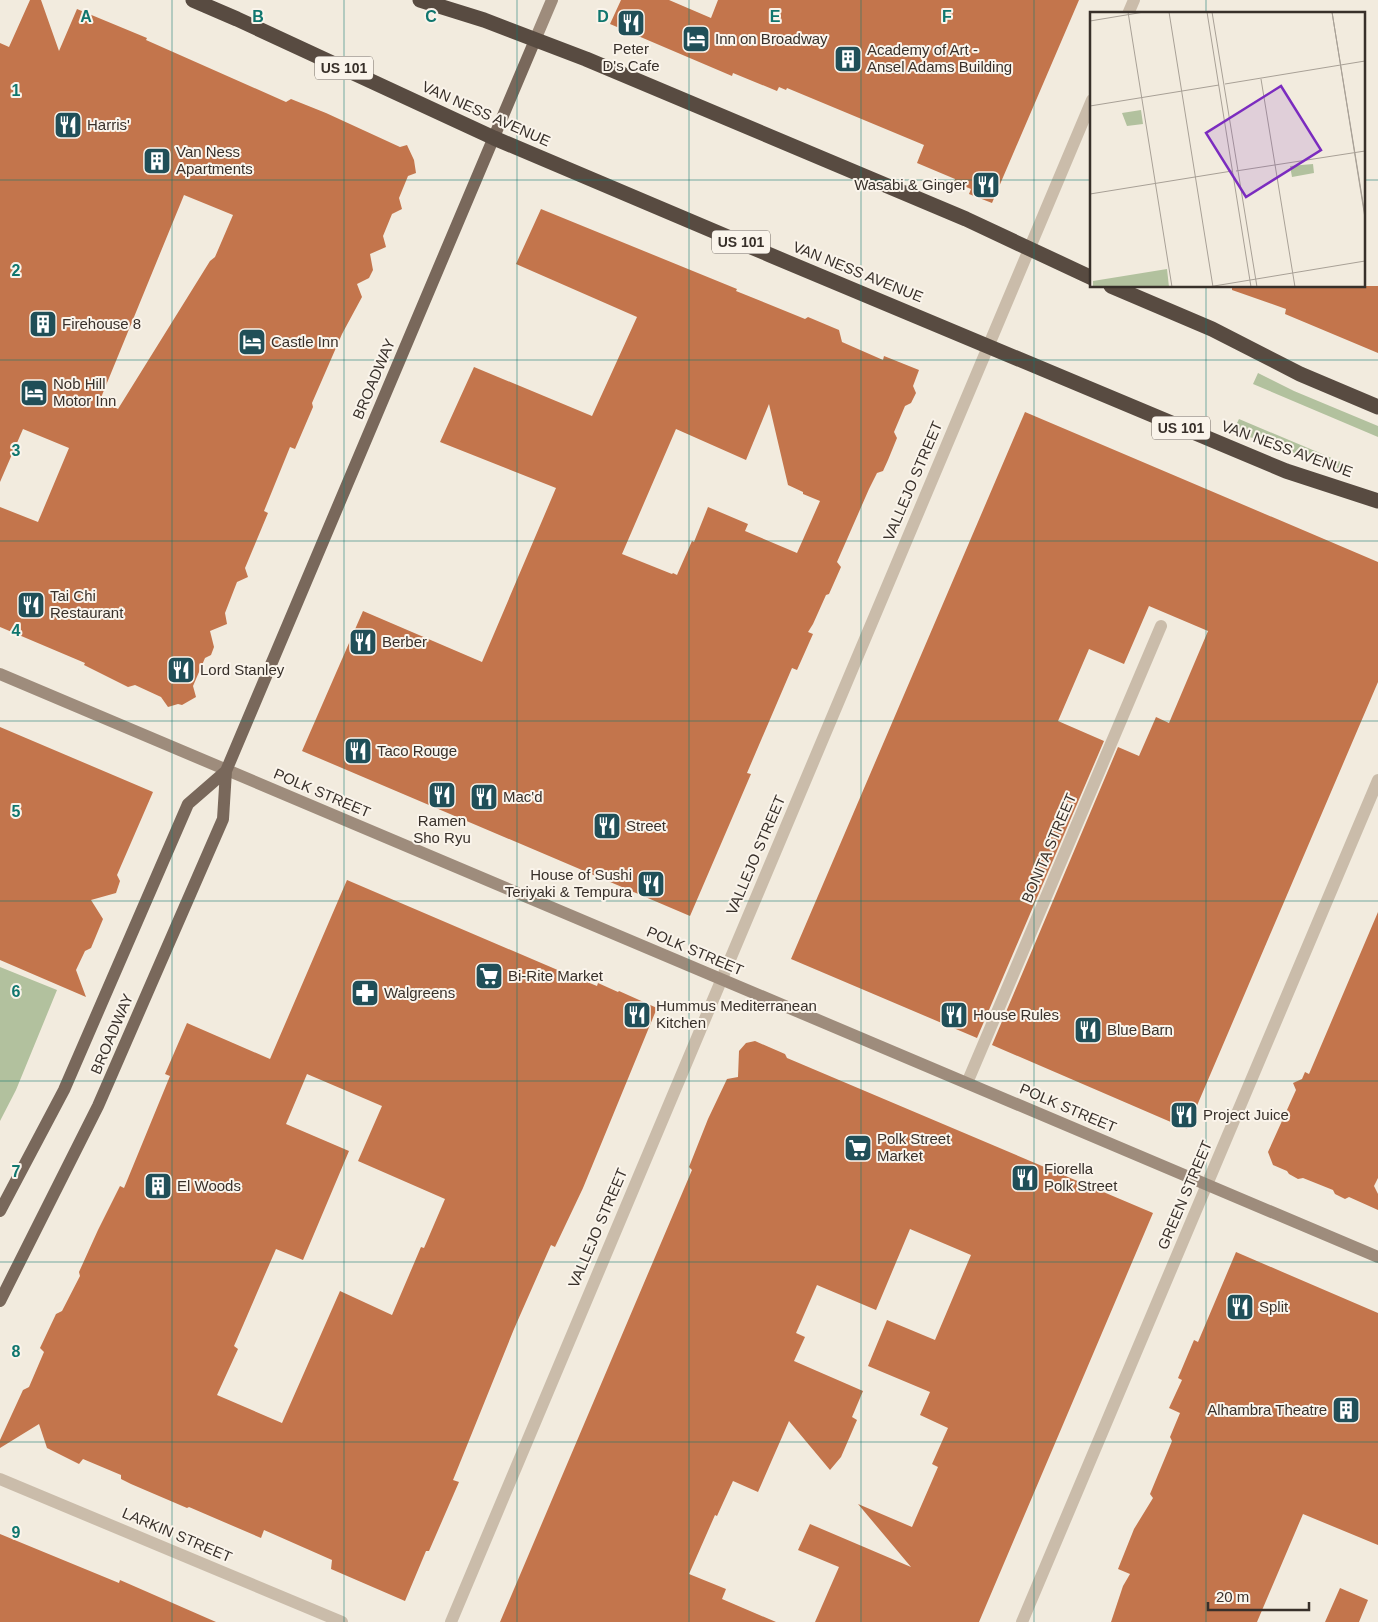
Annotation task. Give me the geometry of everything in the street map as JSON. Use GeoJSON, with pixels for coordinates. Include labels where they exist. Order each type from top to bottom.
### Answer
{"type":"FeatureCollection","features":[{"type":"Feature","properties":{"kind":"highway","name":"VAN NESS AVENUE"},"geometry":{"type":"LineString","coordinates":[[193,0],[494,138],[770,255],[1286,471],[1378,501]]}},
{"type":"Feature","properties":{"kind":"highway"},"geometry":{"type":"LineString","coordinates":[[420,0],[484,20],[586,59],[966,219],[1090,277]]}},
{"type":"Feature","properties":{"kind":"highway"},"geometry":{"type":"LineString","coordinates":[[1116,288],[1212,329],[1300,374],[1378,407]]}},
{"type":"Feature","properties":{"kind":"main road","name":"BROADWAY"},"geometry":{"type":"LineString","coordinates":[[0,1301],[98,1106],[223,819],[226,770],[536,40]]}},
{"type":"Feature","properties":{"kind":"main road","name":"BROADWAY"},"geometry":{"type":"LineString","coordinates":[[0,1211],[64,1090],[188,804],[226,770]]}},
{"type":"Feature","properties":{"kind":"street","name":"BROADWAY"},"geometry":{"type":"LineString","coordinates":[[536,40],[552,0]]}},
{"type":"Feature","properties":{"kind":"street"},"geometry":{"type":"LineString","coordinates":[[1129,12],[1134,0]]}},
{"type":"Feature","properties":{"kind":"street","name":"VALLEJO STREET"},"geometry":{"type":"LineString","coordinates":[[451,1622],[1090,105]]}},
{"type":"Feature","properties":{"kind":"street","name":"BONITA STREET"},"geometry":{"type":"LineString","coordinates":[[967,1083],[1161,626]]}},
{"type":"Feature","properties":{"kind":"street","name":"POLK STREET"},"geometry":{"type":"LineString","coordinates":[[0,674],[1378,1257]]}},
{"type":"Feature","properties":{"kind":"street","name":"GREEN STREET"},"geometry":{"type":"LineString","coordinates":[[1022,1622],[1378,780]]}},
{"type":"Feature","properties":{"kind":"street","name":"LARKIN STREET"},"geometry":{"type":"LineString","coordinates":[[0,1479],[342,1622]]}},
{"type":"Feature","properties":{"kind":"green space"},"geometry":{"type":"Polygon","coordinates":[[[1258,373],[1294,391],[1378,426],[1378,437],[1253,384],[1258,373]]]}},
{"type":"Feature","properties":{"kind":"green space"},"geometry":{"type":"Polygon","coordinates":[[[1239,419],[1353,467],[1351,473],[1233,431],[1239,419]]]}},
{"type":"Feature","properties":{"kind":"green space"},"geometry":{"type":"Polygon","coordinates":[[[0,967],[57,990],[16,1090],[0,1121],[0,967]]]}},
{"type":"Feature","properties":{"kind":"building"},"geometry":{"type":"Polygon","coordinates":[[[30,0],[41,0],[59,51],[77,9],[147,38],[146,40],[286,102],[291,99],[400,147],[407,145],[414,160],[416,173],[408,176],[399,198],[402,209],[392,214],[383,236],[386,247],[370,254],[373,270],[369,278],[357,284],[362,297],[342,334],[312,403],[313,407],[295,449],[290,447],[264,511],[268,513],[245,568],[248,577],[237,582],[225,613],[227,624],[210,631],[214,647],[211,655],[205,658],[193,686],[196,697],[182,705],[178,704],[168,707],[161,697],[135,685],[128,687],[84,665],[85,663],[0,627],[0,507],[38,522],[69,448],[23,429],[0,482],[0,43],[9,47],[30,0]],[[184,195],[100,400],[118,409],[210,261],[215,257],[233,215],[184,195]]]}},
{"type":"Feature","properties":{"kind":"building"},"geometry":{"type":"Polygon","coordinates":[[[621,0],[669,0],[711,18],[718,0],[1079,0],[992,203],[969,194],[971,189],[954,182],[955,179],[917,163],[924,145],[787,88],[786,90],[779,87],[777,91],[733,73],[732,76],[610,24],[621,0]]]}},
{"type":"Feature","properties":{"kind":"building"},"geometry":{"type":"Polygon","coordinates":[[[541,209],[737,289],[736,291],[805,319],[808,317],[839,330],[842,342],[883,360],[884,356],[919,370],[913,386],[916,393],[911,403],[905,406],[894,432],[897,438],[888,460],[883,471],[877,473],[869,489],[837,562],[841,567],[829,594],[826,595],[808,632],[813,634],[797,670],[792,668],[747,773],[751,774],[690,916],[302,751],[363,611],[482,662],[556,488],[440,442],[474,367],[592,416],[637,317],[516,264],[541,209]],[[769,404],[746,460],[676,429],[622,554],[677,575],[692,541],[694,542],[708,507],[748,524],[745,531],[797,553],[820,501],[788,485],[769,404]]]}},
{"type":"Feature","properties":{"kind":"building"},"geometry":{"type":"Polygon","coordinates":[[[1366,286],[1378,286],[1378,353],[1285,314],[1286,309],[1232,290],[1232,288],[1366,288],[1366,286]]]}},
{"type":"Feature","properties":{"kind":"building"},"geometry":{"type":"Polygon","coordinates":[[[1025,412],[1378,562],[1378,682],[1187,1129],[992,1045],[1118,747],[1139,756],[1156,717],[1169,723],[1208,631],[1149,606],[1124,664],[1089,649],[1058,721],[1104,741],[977,1038],[791,959],[1025,412]]]}},
{"type":"Feature","properties":{"kind":"building"},"geometry":{"type":"Polygon","coordinates":[[[0,727],[153,792],[117,875],[120,881],[116,893],[91,900],[103,919],[91,948],[85,951],[76,970],[86,997],[0,960],[0,727]]]}},
{"type":"Feature","properties":{"kind":"building"},"geometry":{"type":"Polygon","coordinates":[[[347,880],[560,971],[597,986],[598,983],[619,991],[657,1008],[583,1188],[555,1247],[551,1245],[514,1329],[453,1480],[459,1482],[429,1551],[426,1551],[405,1601],[331,1569],[332,1560],[264,1530],[261,1538],[131,1484],[121,1479],[121,1475],[83,1459],[79,1464],[47,1448],[39,1424],[0,1448],[0,1440],[23,1390],[29,1387],[44,1352],[40,1348],[56,1314],[62,1311],[80,1276],[79,1272],[120,1186],[124,1188],[170,1076],[165,1074],[187,1023],[270,1059],[347,880]],[[307,1074],[286,1124],[349,1151],[303,1260],[276,1249],[234,1346],[238,1349],[217,1395],[282,1423],[340,1291],[392,1315],[421,1247],[424,1248],[445,1199],[358,1161],[382,1106],[307,1074]]]}},
{"type":"Feature","properties":{"kind":"building"},"geometry":{"type":"Polygon","coordinates":[[[1378,912],[1378,1178],[1374,1186],[1378,1194],[1378,1210],[1349,1197],[1345,1199],[1335,1194],[1333,1190],[1303,1178],[1298,1179],[1287,1171],[1273,1165],[1268,1152],[1296,1090],[1293,1083],[1302,1079],[1305,1072],[1309,1074],[1378,912]]]}},
{"type":"Feature","properties":{"kind":"building"},"geometry":{"type":"Polygon","coordinates":[[[755,1041],[785,1054],[787,1058],[1153,1213],[979,1622],[815,1622],[839,1567],[798,1550],[810,1524],[911,1567],[858,1504],[912,1527],[938,1467],[932,1464],[948,1428],[920,1415],[930,1392],[868,1366],[887,1320],[935,1340],[971,1255],[910,1229],[876,1310],[817,1285],[796,1333],[805,1337],[794,1361],[863,1391],[852,1417],[857,1420],[841,1457],[830,1470],[789,1421],[758,1492],[733,1481],[717,1516],[715,1515],[689,1574],[726,1589],[722,1599],[776,1622],[500,1622],[692,1170],[689,1167],[708,1119],[727,1079],[738,1077],[739,1051],[746,1043],[755,1041]]]}},
{"type":"Feature","properties":{"kind":"building"},"geometry":{"type":"Polygon","coordinates":[[[1236,1252],[1378,1313],[1378,1545],[1303,1514],[1257,1622],[1111,1622],[1123,1586],[1130,1574],[1118,1569],[1134,1529],[1153,1498],[1150,1494],[1172,1441],[1170,1437],[1180,1413],[1169,1408],[1182,1380],[1178,1378],[1194,1340],[1198,1342],[1236,1252]]]}},
{"type":"Feature","properties":{"kind":"building"},"geometry":{"type":"Polygon","coordinates":[[[0,1534],[119,1583],[120,1580],[216,1622],[0,1622],[0,1534]]]}},
{"type":"Feature","properties":{"kind":"building"},"geometry":{"type":"Polygon","coordinates":[[[1340,1588],[1368,1600],[1359,1622],[1325,1622],[1340,1588]]]}},
{"type":"Feature","properties":{"kind":"place","name":"Peter D's Cafe"},"geometry":{"type":"Point","coordinates":[631,23]}},
{"type":"Feature","properties":{"kind":"place","name":"Inn on Broadway"},"geometry":{"type":"Point","coordinates":[696,39]}},
{"type":"Feature","properties":{"kind":"place","name":"Academy of Art - Ansel Adams Building"},"geometry":{"type":"Point","coordinates":[848,59]}},
{"type":"Feature","properties":{"kind":"place","name":"Harris'"},"geometry":{"type":"Point","coordinates":[68,125]}},
{"type":"Feature","properties":{"kind":"place","name":"Van Ness Apartments"},"geometry":{"type":"Point","coordinates":[157,161]}},
{"type":"Feature","properties":{"kind":"place","name":"Wasabi & Ginger"},"geometry":{"type":"Point","coordinates":[986,185]}},
{"type":"Feature","properties":{"kind":"place","name":"Firehouse 8"},"geometry":{"type":"Point","coordinates":[43,324]}},
{"type":"Feature","properties":{"kind":"place","name":"Castle Inn"},"geometry":{"type":"Point","coordinates":[252,342]}},
{"type":"Feature","properties":{"kind":"place","name":"Nob Hill Motor Inn"},"geometry":{"type":"Point","coordinates":[34,393]}},
{"type":"Feature","properties":{"kind":"place","name":"Tai Chi Restaurant"},"geometry":{"type":"Point","coordinates":[31,605]}},
{"type":"Feature","properties":{"kind":"place","name":"Berber"},"geometry":{"type":"Point","coordinates":[363,642]}},
{"type":"Feature","properties":{"kind":"place","name":"Lord Stanley"},"geometry":{"type":"Point","coordinates":[181,670]}},
{"type":"Feature","properties":{"kind":"place","name":"Taco Rouge"},"geometry":{"type":"Point","coordinates":[358,751]}},
{"type":"Feature","properties":{"kind":"place","name":"Ramen Sho Ryu"},"geometry":{"type":"Point","coordinates":[442,795]}},
{"type":"Feature","properties":{"kind":"place","name":"Mac'd"},"geometry":{"type":"Point","coordinates":[484,797]}},
{"type":"Feature","properties":{"kind":"place","name":"Street"},"geometry":{"type":"Point","coordinates":[607,826]}},
{"type":"Feature","properties":{"kind":"place","name":"House of Sushi Teriyaki & Tempura"},"geometry":{"type":"Point","coordinates":[651,884]}},
{"type":"Feature","properties":{"kind":"place","name":"Bi-Rite Market"},"geometry":{"type":"Point","coordinates":[489,976]}},
{"type":"Feature","properties":{"kind":"place","name":"Walgreens"},"geometry":{"type":"Point","coordinates":[365,993]}},
{"type":"Feature","properties":{"kind":"place","name":"Hummus Mediterranean Kitchen"},"geometry":{"type":"Point","coordinates":[637,1015]}},
{"type":"Feature","properties":{"kind":"place","name":"House Rules"},"geometry":{"type":"Point","coordinates":[954,1015]}},
{"type":"Feature","properties":{"kind":"place","name":"Blue Barn"},"geometry":{"type":"Point","coordinates":[1088,1030]}},
{"type":"Feature","properties":{"kind":"place","name":"Project Juice"},"geometry":{"type":"Point","coordinates":[1184,1115]}},
{"type":"Feature","properties":{"kind":"place","name":"Polk Street Market"},"geometry":{"type":"Point","coordinates":[858,1148]}},
{"type":"Feature","properties":{"kind":"place","name":"Fiorella Polk Street"},"geometry":{"type":"Point","coordinates":[1025,1178]}},
{"type":"Feature","properties":{"kind":"place","name":"El Woods"},"geometry":{"type":"Point","coordinates":[158,1186]}},
{"type":"Feature","properties":{"kind":"place","name":"Split"},"geometry":{"type":"Point","coordinates":[1240,1307]}},
{"type":"Feature","properties":{"kind":"place","name":"Alhambra Theatre"},"geometry":{"type":"Point","coordinates":[1346,1410]}}]}
